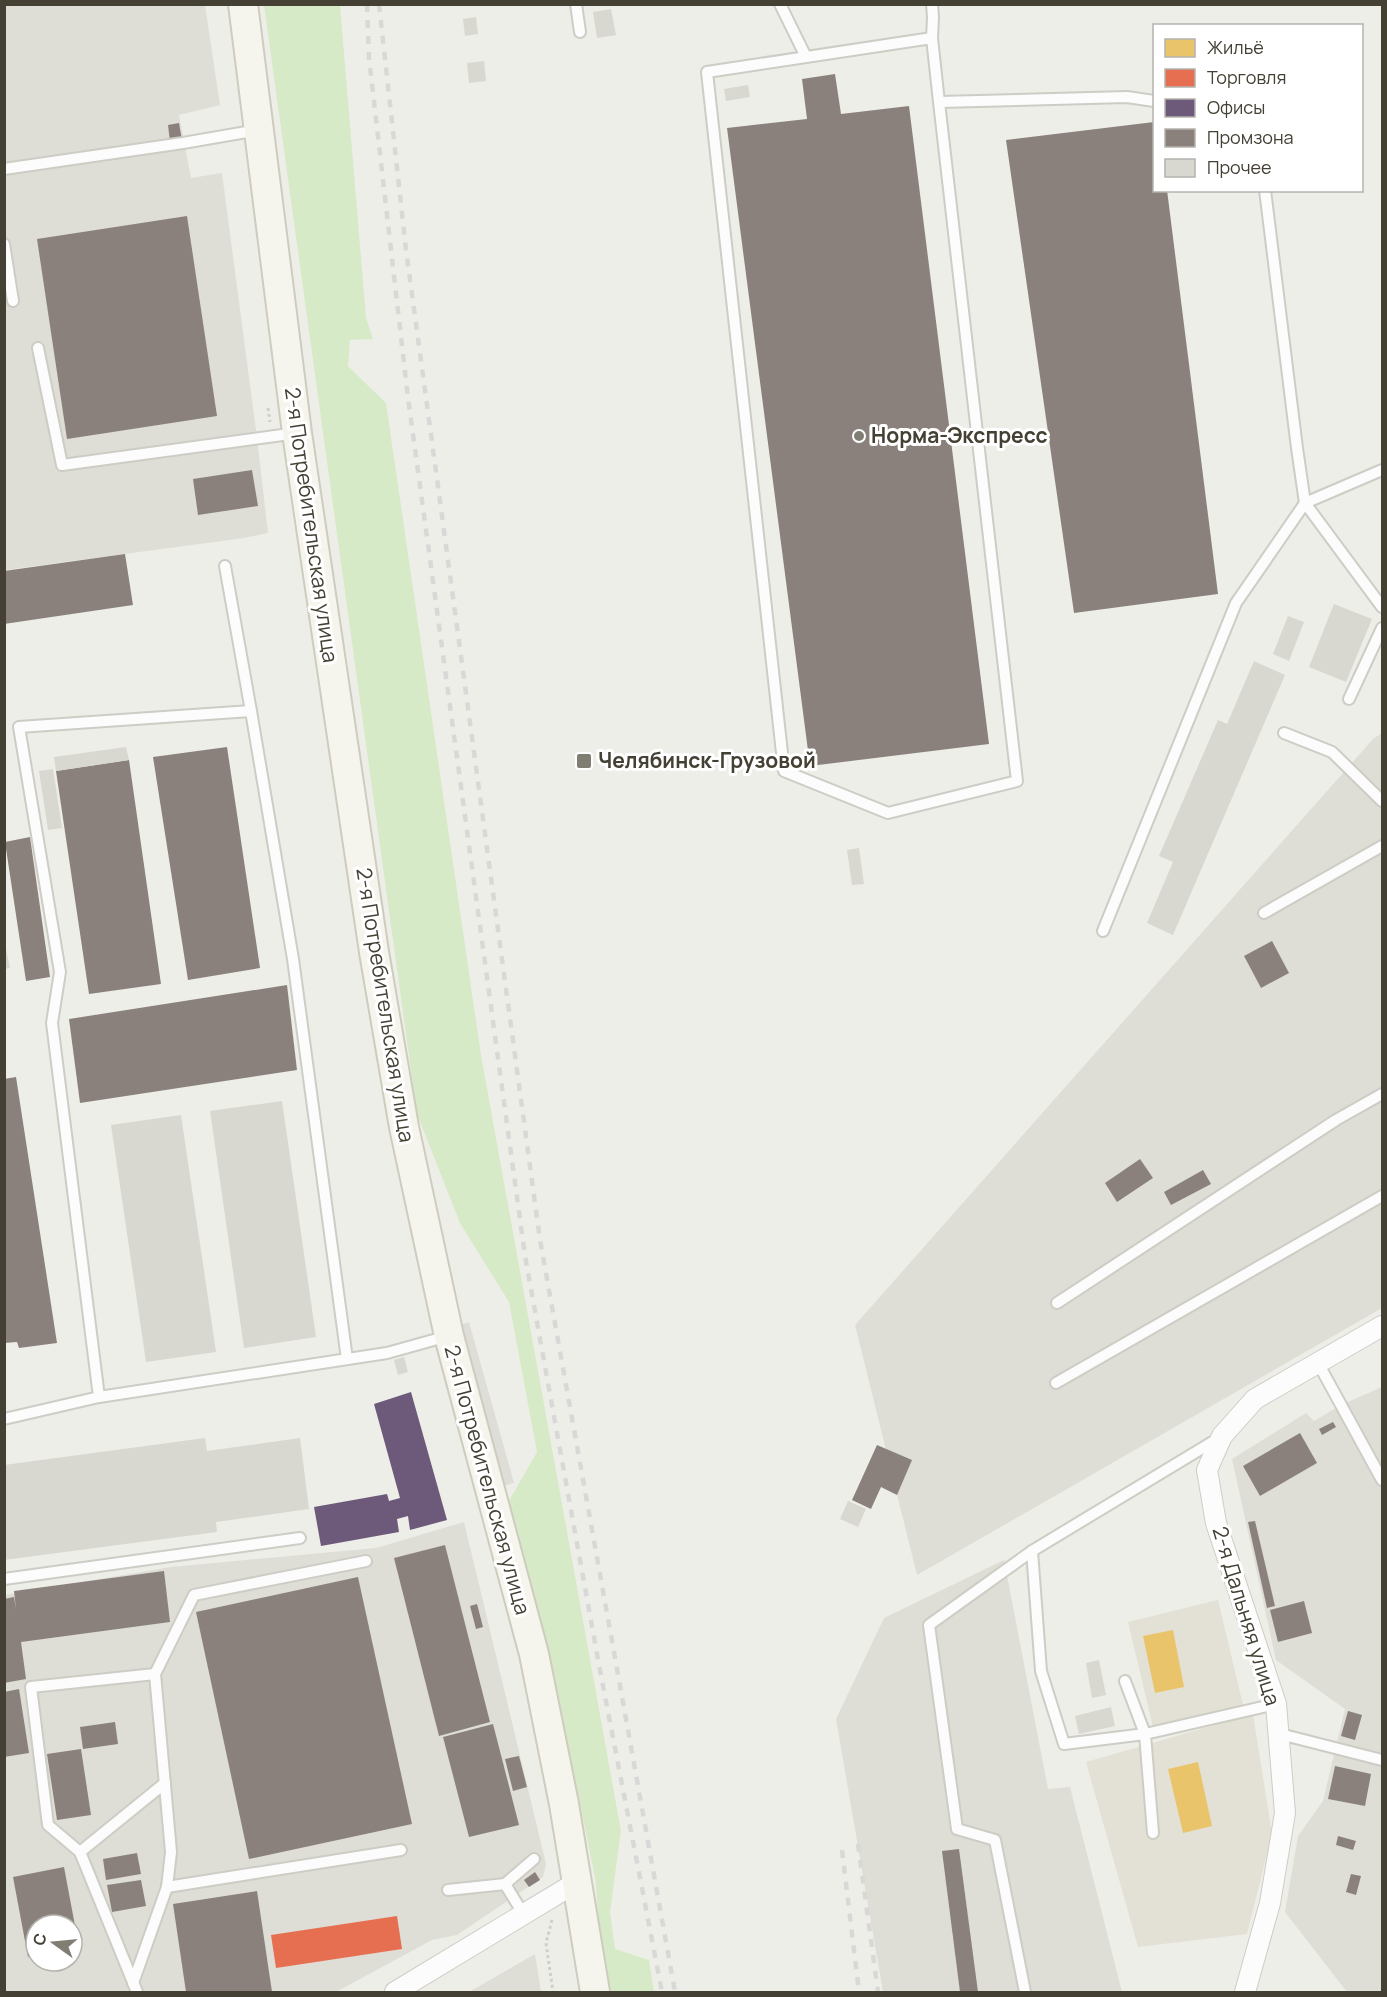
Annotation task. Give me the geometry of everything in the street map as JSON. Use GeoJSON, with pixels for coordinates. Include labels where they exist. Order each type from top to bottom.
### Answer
{"type":"FeatureCollection","features":[{"type":"Feature","properties":{"kind":"street","name":"2-я Потребительская улица"},"geometry":{"type":"LineString","coordinates":[[243,4],[297,433],[380,987],[404,1126],[449,1336],[534,1654],[564,1804],[595,1992]]}},
{"type":"Feature","properties":{"kind":"street","name":"2-я Дальняя улица"},"geometry":{"type":"LineString","coordinates":[[1245,1992],[1270,1903],[1285,1813],[1280,1734],[1276,1704],[1216,1523],[1207,1470],[1222,1436],[1255,1399],[1383,1326]]}},
{"type":"Feature","properties":{"kind":"street"},"geometry":{"type":"LineString","coordinates":[[395,1992],[577,1882]]}},
{"type":"Feature","properties":{"kind":"lane"},"geometry":{"type":"LineString","coordinates":[[576,4],[580,32]]}},
{"type":"Feature","properties":{"kind":"lane"},"geometry":{"type":"LineString","coordinates":[[780,4],[806,57]]}},
{"type":"Feature","properties":{"kind":"lane"},"geometry":{"type":"LineString","coordinates":[[932,4],[932,38],[939,102],[1017,781],[888,813],[784,771],[707,72],[932,38]]}},
{"type":"Feature","properties":{"kind":"lane"},"geometry":{"type":"LineString","coordinates":[[939,102],[1127,97],[1153,101]]}},
{"type":"Feature","properties":{"kind":"lane"},"geometry":{"type":"LineString","coordinates":[[4,169],[258,130]]}},
{"type":"Feature","properties":{"kind":"lane"},"geometry":{"type":"LineString","coordinates":[[1265,192],[1296,448],[1305,503],[1383,607]]}},
{"type":"Feature","properties":{"kind":"lane"},"geometry":{"type":"LineString","coordinates":[[4,244],[13,301]]}},
{"type":"Feature","properties":{"kind":"lane"},"geometry":{"type":"LineString","coordinates":[[38,348],[62,465],[297,433]]}},
{"type":"Feature","properties":{"kind":"lane"},"geometry":{"type":"LineString","coordinates":[[1103,931],[1236,603],[1305,503],[1383,470]]}},
{"type":"Feature","properties":{"kind":"lane"},"geometry":{"type":"LineString","coordinates":[[225,566],[252,711],[292,959],[347,1359]]}},
{"type":"Feature","properties":{"kind":"lane"},"geometry":{"type":"LineString","coordinates":[[1349,699],[1383,628]]}},
{"type":"Feature","properties":{"kind":"lane"},"geometry":{"type":"LineString","coordinates":[[99,1397],[52,1023],[60,972],[20,727],[252,711]]}},
{"type":"Feature","properties":{"kind":"lane"},"geometry":{"type":"LineString","coordinates":[[1284,733],[1332,752],[1383,801]]}},
{"type":"Feature","properties":{"kind":"lane"},"geometry":{"type":"LineString","coordinates":[[1264,914],[1383,846]]}},
{"type":"Feature","properties":{"kind":"lane"},"geometry":{"type":"LineString","coordinates":[[1057,1303],[1336,1120],[1383,1094]]}},
{"type":"Feature","properties":{"kind":"lane"},"geometry":{"type":"LineString","coordinates":[[1056,1383],[1383,1196]]}},
{"type":"Feature","properties":{"kind":"lane"},"geometry":{"type":"LineString","coordinates":[[4,1419],[99,1397],[387,1353],[449,1336]]}},
{"type":"Feature","properties":{"kind":"lane"},"geometry":{"type":"LineString","coordinates":[[1318,1363],[1383,1479]]}},
{"type":"Feature","properties":{"kind":"lane"},"geometry":{"type":"LineString","coordinates":[[1025,1992],[995,1840],[957,1829],[929,1625],[1032,1551],[1222,1436]]}},
{"type":"Feature","properties":{"kind":"lane"},"geometry":{"type":"LineString","coordinates":[[4,1579],[300,1538]]}},
{"type":"Feature","properties":{"kind":"lane"},"geometry":{"type":"LineString","coordinates":[[1032,1551],[1041,1671],[1064,1744],[1145,1734],[1276,1704]]}},
{"type":"Feature","properties":{"kind":"lane"},"geometry":{"type":"LineString","coordinates":[[135,1988],[167,1887],[171,1852],[155,1674],[194,1595],[366,1561]]}},
{"type":"Feature","properties":{"kind":"lane"},"geometry":{"type":"LineString","coordinates":[[135,1988],[80,1852],[48,1825],[31,1688],[155,1674]]}},
{"type":"Feature","properties":{"kind":"lane"},"geometry":{"type":"LineString","coordinates":[[1125,1681],[1145,1734],[1154,1833]]}},
{"type":"Feature","properties":{"kind":"lane"},"geometry":{"type":"LineString","coordinates":[[1280,1734],[1383,1760]]}},
{"type":"Feature","properties":{"kind":"lane"},"geometry":{"type":"LineString","coordinates":[[80,1852],[165,1783]]}},
{"type":"Feature","properties":{"kind":"lane"},"geometry":{"type":"LineString","coordinates":[[167,1887],[401,1850]]}},
{"type":"Feature","properties":{"kind":"lane"},"geometry":{"type":"LineString","coordinates":[[448,1890],[505,1884],[534,1859]]}},
{"type":"Feature","properties":{"kind":"lane"},"geometry":{"type":"LineString","coordinates":[[505,1884],[524,1915]]}},
{"type":"Feature","properties":{"kind":"shaded area"},"geometry":{"type":"Polygon","coordinates":[[[4,5],[205,5],[220,105],[179,115],[191,178],[222,173],[268,533],[5,570],[4,5]]]}},
{"type":"Feature","properties":{"kind":"shaded area"},"geometry":{"type":"Polygon","coordinates":[[[1382,733],[1382,1308],[917,1575],[855,1325],[1373,739],[1382,733]]]}},
{"type":"Feature","properties":{"kind":"shaded area"},"geometry":{"type":"Polygon","coordinates":[[[469,1322],[514,1483],[498,1487],[454,1327],[469,1322]]]}},
{"type":"Feature","properties":{"kind":"shaded area"},"geometry":{"type":"Polygon","coordinates":[[[1382,1387],[1382,1992],[1347,1992],[1285,1912],[1298,1836],[1323,1801],[1345,1709],[1276,1660],[1232,1459],[1306,1413],[1314,1421],[1341,1405],[1382,1387]]]}},
{"type":"Feature","properties":{"kind":"shaded area"},"geometry":{"type":"Polygon","coordinates":[[[464,1522],[546,1864],[543,1877],[457,1935],[432,1940],[336,1992],[5,1992],[5,1595],[171,1567],[376,1548],[464,1522]]]}},
{"type":"Feature","properties":{"kind":"shaded area"},"geometry":{"type":"Polygon","coordinates":[[[1004,1560],[1048,1789],[1070,1787],[1122,1992],[883,1992],[836,1719],[884,1618],[1004,1560]]]}},
{"type":"Feature","properties":{"kind":"shaded area"},"geometry":{"type":"Polygon","coordinates":[[[1218,1600],[1243,1705],[1153,1727],[1128,1622],[1218,1600]]]}},
{"type":"Feature","properties":{"kind":"shaded area"},"geometry":{"type":"Polygon","coordinates":[[[1253,1714],[1272,1834],[1247,1934],[1138,1947],[1086,1762],[1253,1714]]]}},
{"type":"Feature","properties":{"kind":"shaded area"},"geometry":{"type":"Polygon","coordinates":[[[535,1954],[541,1992],[469,1992],[535,1954]]]}},
{"type":"Feature","properties":{"kind":"green space"},"geometry":{"type":"Polygon","coordinates":[[[264,5],[340,5],[366,318],[373,339],[350,340],[348,366],[386,403],[481,1055],[621,1831],[610,1912],[615,1949],[649,1960],[654,1992],[607,1992],[600,1953],[596,1883],[551,1659],[506,1506],[537,1452],[509,1302],[460,1223],[417,1114],[264,5]]]}},
{"type":"Feature","properties":{"kind":"building: Жильё"},"geometry":{"type":"Polygon","coordinates":[[[1173,1630],[1184,1687],[1155,1693],[1143,1636],[1173,1630]]]}},
{"type":"Feature","properties":{"kind":"building: Жильё"},"geometry":{"type":"Polygon","coordinates":[[[1198,1762],[1212,1826],[1183,1833],[1168,1769],[1198,1762]]]}},
{"type":"Feature","properties":{"kind":"building: Торговля"},"geometry":{"type":"Polygon","coordinates":[[[397,1916],[402,1949],[276,1968],[271,1935],[397,1916]]]}},
{"type":"Feature","properties":{"kind":"building: Офисы"},"geometry":{"type":"Polygon","coordinates":[[[411,1392],[447,1520],[410,1530],[408,1516],[397,1519],[399,1532],[321,1546],[314,1507],[387,1494],[389,1501],[400,1498],[374,1404],[411,1392]]]}},
{"type":"Feature","properties":{"kind":"building: Промзона","name":"Норма-Экспресс"},"geometry":{"type":"Polygon","coordinates":[[[835,74],[841,114],[909,106],[989,744],[810,766],[727,128],[807,119],[802,79],[835,74]]]}},
{"type":"Feature","properties":{"kind":"building: Промзона"},"geometry":{"type":"Polygon","coordinates":[[[1153,122],[1153,192],[1167,192],[1218,594],[1074,613],[1006,140],[1153,122]]]}},
{"type":"Feature","properties":{"kind":"building: Промзона"},"geometry":{"type":"Polygon","coordinates":[[[179,123],[182,140],[170,142],[168,125],[179,123]]]}},
{"type":"Feature","properties":{"kind":"building: Промзона"},"geometry":{"type":"Polygon","coordinates":[[[187,216],[217,416],[67,439],[37,239],[187,216]]]}},
{"type":"Feature","properties":{"kind":"building: Промзона"},"geometry":{"type":"Polygon","coordinates":[[[252,470],[258,506],[198,515],[193,479],[252,470]]]}},
{"type":"Feature","properties":{"kind":"building: Промзона"},"geometry":{"type":"Polygon","coordinates":[[[125,554],[133,605],[4,624],[4,571],[125,554]]]}},
{"type":"Feature","properties":{"kind":"building: Промзона"},"geometry":{"type":"Polygon","coordinates":[[[227,747],[260,968],[188,980],[153,757],[227,747]]]}},
{"type":"Feature","properties":{"kind":"building: Промзона"},"geometry":{"type":"Polygon","coordinates":[[[129,760],[161,984],[89,994],[56,771],[129,760]]]}},
{"type":"Feature","properties":{"kind":"building: Промзона"},"geometry":{"type":"Polygon","coordinates":[[[30,837],[50,977],[26,981],[5,842],[30,837]]]}},
{"type":"Feature","properties":{"kind":"building: Промзона"},"geometry":{"type":"Polygon","coordinates":[[[1272,941],[1289,973],[1261,988],[1244,956],[1272,941]]]}},
{"type":"Feature","properties":{"kind":"building: Промзона"},"geometry":{"type":"Polygon","coordinates":[[[287,985],[297,1070],[80,1103],[69,1019],[287,985]]]}},
{"type":"Feature","properties":{"kind":"building: Промзона"},"geometry":{"type":"Polygon","coordinates":[[[16,1077],[57,1343],[19,1348],[17,1342],[4,1343],[4,1079],[16,1077]]]}},
{"type":"Feature","properties":{"kind":"building: Промзона"},"geometry":{"type":"Polygon","coordinates":[[[1140,1159],[1153,1178],[1117,1202],[1105,1183],[1140,1159]]]}},
{"type":"Feature","properties":{"kind":"building: Промзона"},"geometry":{"type":"Polygon","coordinates":[[[1203,1170],[1211,1184],[1171,1205],[1164,1192],[1203,1170]]]}},
{"type":"Feature","properties":{"kind":"building: Промзона"},"geometry":{"type":"Polygon","coordinates":[[[1333,1422],[1336,1427],[1322,1435],[1319,1429],[1333,1422]]]}},
{"type":"Feature","properties":{"kind":"building: Промзона"},"geometry":{"type":"Polygon","coordinates":[[[1300,1433],[1317,1463],[1260,1496],[1243,1466],[1300,1433]]]}},
{"type":"Feature","properties":{"kind":"building: Промзона"},"geometry":{"type":"Polygon","coordinates":[[[877,1445],[912,1460],[897,1495],[881,1487],[871,1509],[852,1500],[877,1445]]]}},
{"type":"Feature","properties":{"kind":"building: Промзона"},"geometry":{"type":"Polygon","coordinates":[[[1255,1521],[1275,1606],[1267,1608],[1248,1522],[1255,1521]]]}},
{"type":"Feature","properties":{"kind":"building: Промзона"},"geometry":{"type":"Polygon","coordinates":[[[445,1545],[490,1722],[439,1736],[394,1558],[445,1545]]]}},
{"type":"Feature","properties":{"kind":"building: Промзона"},"geometry":{"type":"Polygon","coordinates":[[[164,1571],[170,1622],[21,1642],[26,1679],[4,1683],[4,1599],[14,1597],[16,1609],[14,1591],[164,1571]]]}},
{"type":"Feature","properties":{"kind":"building: Промзона"},"geometry":{"type":"Polygon","coordinates":[[[358,1577],[412,1824],[249,1859],[196,1612],[358,1577]]]}},
{"type":"Feature","properties":{"kind":"building: Промзона"},"geometry":{"type":"Polygon","coordinates":[[[1304,1601],[1312,1633],[1278,1642],[1270,1610],[1304,1601]]]}},
{"type":"Feature","properties":{"kind":"building: Промзона"},"geometry":{"type":"Polygon","coordinates":[[[477,1604],[483,1627],[476,1629],[470,1606],[477,1604]]]}},
{"type":"Feature","properties":{"kind":"building: Промзона"},"geometry":{"type":"Polygon","coordinates":[[[19,1689],[29,1753],[4,1757],[4,1692],[19,1689]]]}},
{"type":"Feature","properties":{"kind":"building: Промзона"},"geometry":{"type":"Polygon","coordinates":[[[1348,1711],[1362,1715],[1355,1740],[1341,1736],[1348,1711]]]}},
{"type":"Feature","properties":{"kind":"building: Промзона"},"geometry":{"type":"Polygon","coordinates":[[[115,1722],[118,1744],[83,1749],[80,1727],[115,1722]]]}},
{"type":"Feature","properties":{"kind":"building: Промзона"},"geometry":{"type":"Polygon","coordinates":[[[493,1724],[519,1825],[469,1837],[443,1737],[493,1724]]]}},
{"type":"Feature","properties":{"kind":"building: Промзона"},"geometry":{"type":"Polygon","coordinates":[[[81,1749],[91,1815],[57,1820],[47,1754],[81,1749]]]}},
{"type":"Feature","properties":{"kind":"building: Промзона"},"geometry":{"type":"Polygon","coordinates":[[[519,1756],[527,1787],[513,1791],[505,1759],[519,1756]]]}},
{"type":"Feature","properties":{"kind":"building: Промзона"},"geometry":{"type":"Polygon","coordinates":[[[1335,1766],[1371,1774],[1365,1806],[1328,1799],[1335,1766]]]}},
{"type":"Feature","properties":{"kind":"building: Промзона"},"geometry":{"type":"Polygon","coordinates":[[[1338,1836],[1356,1841],[1353,1850],[1336,1845],[1338,1836]]]}},
{"type":"Feature","properties":{"kind":"building: Промзона"},"geometry":{"type":"Polygon","coordinates":[[[959,1849],[978,1992],[960,1992],[942,1851],[959,1849]]]}},
{"type":"Feature","properties":{"kind":"building: Промзона"},"geometry":{"type":"Polygon","coordinates":[[[137,1853],[141,1874],[106,1880],[103,1859],[137,1853]]]}},
{"type":"Feature","properties":{"kind":"building: Промзона"},"geometry":{"type":"Polygon","coordinates":[[[64,1867],[73,1913],[24,1913],[24,1936],[13,1877],[64,1867]]]}},
{"type":"Feature","properties":{"kind":"building: Промзона"},"geometry":{"type":"Polygon","coordinates":[[[535,1872],[540,1880],[529,1887],[524,1880],[535,1872]]]}},
{"type":"Feature","properties":{"kind":"building: Промзона"},"geometry":{"type":"Polygon","coordinates":[[[1351,1874],[1361,1876],[1356,1895],[1346,1892],[1351,1874]]]}},
{"type":"Feature","properties":{"kind":"building: Промзона"},"geometry":{"type":"Polygon","coordinates":[[[141,1880],[146,1906],[112,1912],[107,1885],[141,1880]]]}},
{"type":"Feature","properties":{"kind":"building: Промзона"},"geometry":{"type":"Polygon","coordinates":[[[257,1891],[272,1992],[186,1992],[173,1904],[257,1891]]]}},
{"type":"Feature","properties":{"kind":"building: Прочее"},"geometry":{"type":"Polygon","coordinates":[[[611,9],[616,35],[597,38],[593,12],[611,9]]]}},
{"type":"Feature","properties":{"kind":"building: Прочее"},"geometry":{"type":"Polygon","coordinates":[[[476,17],[478,34],[465,36],[463,19],[476,17]]]}},
{"type":"Feature","properties":{"kind":"building: Прочее"},"geometry":{"type":"Polygon","coordinates":[[[484,61],[486,81],[469,83],[467,63],[484,61]]]}},
{"type":"Feature","properties":{"kind":"building: Прочее"},"geometry":{"type":"Polygon","coordinates":[[[748,85],[750,97],[726,101],[724,89],[748,85]]]}},
{"type":"Feature","properties":{"kind":"building: Прочее"},"geometry":{"type":"Polygon","coordinates":[[[1334,604],[1372,619],[1346,682],[1309,667],[1334,604]]]}},
{"type":"Feature","properties":{"kind":"building: Прочее"},"geometry":{"type":"Polygon","coordinates":[[[1288,616],[1304,622],[1289,661],[1273,654],[1288,616]]]}},
{"type":"Feature","properties":{"kind":"building: Прочее"},"geometry":{"type":"Polygon","coordinates":[[[1254,661],[1285,675],[1173,935],[1147,923],[1173,862],[1159,856],[1218,720],[1227,724],[1254,661]]]}},
{"type":"Feature","properties":{"kind":"building: Прочее"},"geometry":{"type":"Polygon","coordinates":[[[126,747],[129,760],[56,771],[54,757],[126,747]]]}},
{"type":"Feature","properties":{"kind":"building: Прочее"},"geometry":{"type":"Polygon","coordinates":[[[53,769],[62,828],[48,830],[39,771],[53,769]]]}},
{"type":"Feature","properties":{"kind":"building: Прочее"},"geometry":{"type":"Polygon","coordinates":[[[859,848],[864,884],[852,885],[847,850],[859,848]]]}},
{"type":"Feature","properties":{"kind":"building: Прочее"},"geometry":{"type":"Polygon","coordinates":[[[4,939],[10,968],[4,969],[4,939]]]}},
{"type":"Feature","properties":{"kind":"building: Прочее"},"geometry":{"type":"Polygon","coordinates":[[[282,1101],[316,1337],[244,1348],[210,1111],[282,1101]]]}},
{"type":"Feature","properties":{"kind":"building: Прочее"},"geometry":{"type":"Polygon","coordinates":[[[181,1115],[216,1352],[146,1362],[111,1125],[181,1115]]]}},
{"type":"Feature","properties":{"kind":"building: Прочее"},"geometry":{"type":"Polygon","coordinates":[[[404,1357],[408,1372],[398,1375],[394,1360],[404,1357]]]}},
{"type":"Feature","properties":{"kind":"building: Прочее"},"geometry":{"type":"Polygon","coordinates":[[[205,1438],[207,1451],[300,1438],[309,1509],[216,1522],[217,1532],[4,1560],[4,1465],[205,1438]]]}},
{"type":"Feature","properties":{"kind":"building: Прочее"},"geometry":{"type":"Polygon","coordinates":[[[848,1501],[866,1509],[858,1527],[840,1519],[848,1501]]]}},
{"type":"Feature","properties":{"kind":"building: Прочее"},"geometry":{"type":"Polygon","coordinates":[[[1099,1660],[1106,1695],[1092,1698],[1086,1663],[1099,1660]]]}},
{"type":"Feature","properties":{"kind":"building: Прочее"},"geometry":{"type":"Polygon","coordinates":[[[1111,1707],[1115,1726],[1079,1734],[1075,1716],[1111,1707]]]}},
{"type":"Feature","properties":{"kind":"railway"},"geometry":{"type":"LineString","coordinates":[[367,4],[369,58],[408,398],[525,1256],[599,1665],[662,1992]]}},
{"type":"Feature","properties":{"kind":"railway"},"geometry":{"type":"LineString","coordinates":[[379,4],[406,250],[540,1240],[675,1992]]}},
{"type":"Feature","properties":{"kind":"railway"},"geometry":{"type":"LineString","coordinates":[[858,1844],[878,1992]]}},
{"type":"Feature","properties":{"kind":"railway"},"geometry":{"type":"LineString","coordinates":[[842,1850],[859,1992]]}},
{"type":"Feature","properties":{"kind":"place","name":"Норма-Экспресс"},"geometry":{"type":"Point","coordinates":[859,436]}},
{"type":"Feature","properties":{"kind":"place","name":"Челябинск-Грузовой"},"geometry":{"type":"Point","coordinates":[584,761]}}]}
